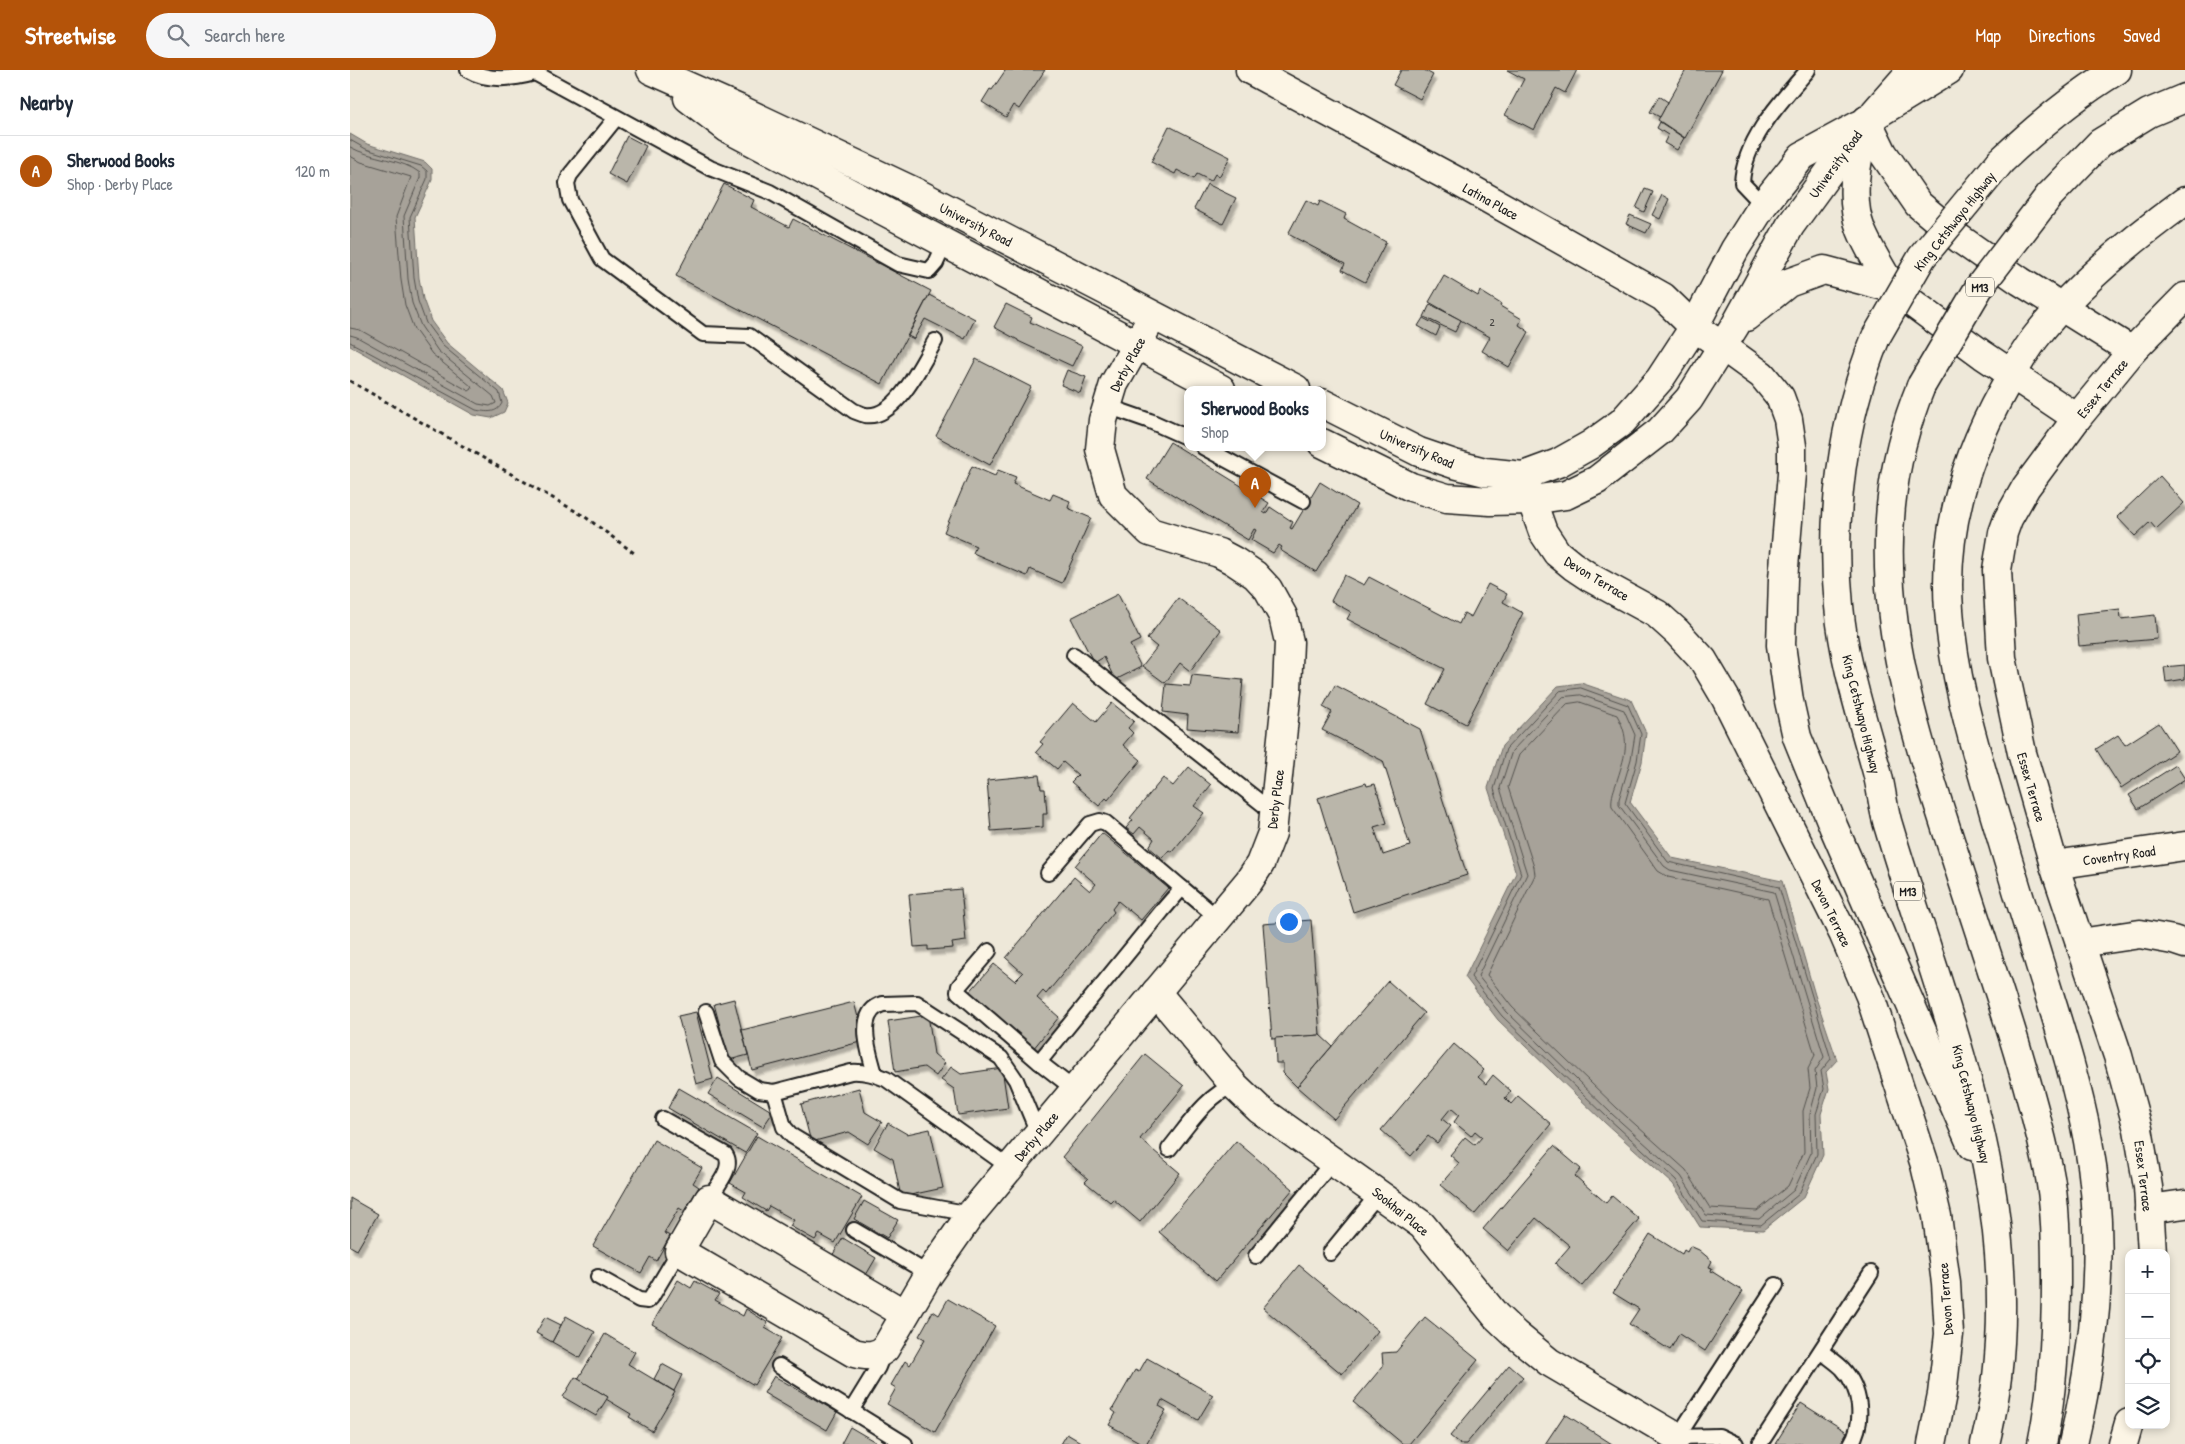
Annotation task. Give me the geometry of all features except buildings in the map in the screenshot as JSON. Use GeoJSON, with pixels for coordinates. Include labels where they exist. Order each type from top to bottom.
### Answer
{"type":"FeatureCollection","features":[{"type":"Feature","properties":{"kind":"main road","name":"University Road"},"geometry":{"type":"LineString","coordinates":[[651,70],[748,113],[957,214],[1290,386]]}},
{"type":"Feature","properties":{"kind":"main road","name":"University Road"},"geometry":{"type":"LineString","coordinates":[[651,70],[727,128],[1215,386]]}},
{"type":"Feature","properties":{"kind":"main road","name":"Latina Place"},"geometry":{"type":"LineString","coordinates":[[1250,70],[1462,184],[1662,297],[1694,327],[1729,336],[1780,397],[1788,419],[1792,446],[1792,474],[1783,579],[1781,645],[1789,701],[1797,737],[1834,828],[1993,1197]]}},
{"type":"Feature","properties":{"kind":"main road"},"geometry":{"type":"LineString","coordinates":[[1892,288],[1861,231],[1855,210],[1856,162],[1867,120],[1895,70]]}},
{"type":"Feature","properties":{"kind":"main road"},"geometry":{"type":"LineString","coordinates":[[1867,120],[1912,70]]}},
{"type":"Feature","properties":{"kind":"main road"},"geometry":{"type":"LineString","coordinates":[[1867,120],[1949,70]]}},
{"type":"Feature","properties":{"kind":"main road","name":"King Cetshwayo Highway"},"geometry":{"type":"LineString","coordinates":[[1985,1444],[1998,1368],[2001,1311],[1998,1229],[1977,1111],[1887,824],[1878,775],[1853,684],[1839,608],[1836,561],[1843,456],[1860,378],[1876,338],[1922,257],[2001,161],[2045,120],[2091,86],[2117,70]]}},
{"type":"Feature","properties":{"kind":"main road","name":"M13"},"geometry":{"type":"LineString","coordinates":[[2042,1444],[2050,1404],[2056,1322],[2056,1238],[2048,1170],[2022,1066],[1931,783],[1897,652],[1890,597],[1888,540],[1894,478],[1907,421],[1921,386],[1980,286],[2049,196],[2100,144],[2149,113],[2185,98]]}},
{"type":"Feature","properties":{"kind":"main road","name":"University Road"},"geometry":{"type":"LineString","coordinates":[[1326,445],[1411,487],[1446,498],[1490,502],[1527,488],[1558,463],[1590,445],[1622,422],[1660,379],[1694,327],[1735,249],[1763,205],[1802,156],[1867,120]]}},
{"type":"Feature","properties":{"kind":"main road","name":"University Road"},"geometry":{"type":"LineString","coordinates":[[1326,405],[1428,455],[1485,472],[1527,488],[1566,495],[1598,480],[1660,431],[1689,399],[1729,336],[1790,226],[1867,120]]}},
{"type":"Feature","properties":{"kind":"main road"},"geometry":{"type":"LineString","coordinates":[[1867,120],[1883,153],[1918,204],[1960,239],[2020,281],[2132,351]]}},
{"type":"Feature","properties":{"kind":"main road"},"geometry":{"type":"LineString","coordinates":[[2073,1444],[2085,1394],[2094,1329],[2098,1265],[2089,1144],[2073,1072],[1977,754],[1954,657],[1949,609],[1949,558],[1956,507],[1970,460],[1989,414],[2034,339],[2062,306],[2149,228],[2185,201]]}},
{"type":"Feature","properties":{"kind":"main road"},"geometry":{"type":"LineString","coordinates":[[944,243],[957,214]]}},
{"type":"Feature","properties":{"kind":"main road"},"geometry":{"type":"LineString","coordinates":[[1729,336],[1788,283],[1824,270],[1892,288],[2076,418]]}},
{"type":"Feature","properties":{"kind":"main road","name":"Essex Terrace"},"geometry":{"type":"LineString","coordinates":[[2152,1249],[2149,1209],[2138,1129],[2118,1056],[2054,865],[2022,753],[2002,658],[1997,570],[2003,533],[2008,519],[2026,487],[2076,418],[2132,351],[2185,297]]}},
{"type":"Feature","properties":{"kind":"main road","name":"Derby Place"},"geometry":{"type":"LineString","coordinates":[[878,1354],[885,1349],[929,1274],[971,1214],[1249,882],[1260,864],[1272,833],[1287,690],[1290,642],[1283,616],[1268,589],[1248,570],[1219,553],[1150,532],[1113,495],[1106,478],[1100,449],[1103,420],[1107,406],[1114,384],[1153,316]]}},
{"type":"Feature","properties":{"kind":"main road","name":"Devon Terrace"},"geometry":{"type":"LineString","coordinates":[[1527,488],[1543,532],[1557,553],[1591,578],[1657,614],[1703,660],[1731,708],[1863,978],[1925,1165],[1936,1216],[1946,1282],[1949,1334],[1942,1394],[1932,1444]]}},
{"type":"Feature","properties":{"kind":"main road","name":"Coventry Road"},"geometry":{"type":"LineString","coordinates":[[2054,865],[2185,846]]}},
{"type":"Feature","properties":{"kind":"main road"},"geometry":{"type":"LineString","coordinates":[[2080,943],[2140,934],[2185,944]]}},
{"type":"Feature","properties":{"kind":"main road","name":"Sookhai Place"},"geometry":{"type":"LineString","coordinates":[[1156,992],[1234,1084],[1259,1110],[1334,1161],[1422,1225],[1496,1316],[1549,1362],[1675,1441]]}},
{"type":"Feature","properties":{"kind":"main road"},"geometry":{"type":"LineString","coordinates":[[878,1354],[867,1356],[854,1353],[679,1251],[709,1199],[905,1314]]}},
{"type":"Feature","properties":{"kind":"main road"},"geometry":{"type":"LineString","coordinates":[[2149,1209],[2185,1204]]}},
{"type":"Feature","properties":{"kind":"main road"},"geometry":{"type":"LineString","coordinates":[[2122,1444],[2127,1429]]}},
{"type":"Feature","properties":{"kind":"lane"},"geometry":{"type":"LineString","coordinates":[[468,70],[480,78],[519,77],[535,74],[710,168],[770,192],[898,264],[929,271],[936,263],[944,243]]}},
{"type":"Feature","properties":{"kind":"lane"},"geometry":{"type":"LineString","coordinates":[[1763,205],[1742,183],[1743,170],[1755,139],[1788,93],[1808,70]]}},
{"type":"Feature","properties":{"kind":"lane"},"geometry":{"type":"LineString","coordinates":[[616,118],[570,175],[567,183],[570,200],[602,259],[703,334],[749,336],[854,411],[866,416],[882,412],[898,401],[935,341]]}},
{"type":"Feature","properties":{"kind":"lane"},"geometry":{"type":"LineString","coordinates":[[1107,406],[1150,421],[1184,436]]}},
{"type":"Feature","properties":{"kind":"lane"},"geometry":{"type":"LineString","coordinates":[[1210,451],[1303,501]]}},
{"type":"Feature","properties":{"kind":"lane"},"geometry":{"type":"LineString","coordinates":[[1074,655],[1274,813]]}},
{"type":"Feature","properties":{"kind":"lane"},"geometry":{"type":"LineString","coordinates":[[1048,873],[1090,824],[1100,821],[1106,823],[1219,919]]}},
{"type":"Feature","properties":{"kind":"lane"},"geometry":{"type":"LineString","coordinates":[[1039,1062],[1182,888]]}},
{"type":"Feature","properties":{"kind":"lane"},"geometry":{"type":"LineString","coordinates":[[989,951],[959,986],[958,992],[1039,1062],[1075,1090]]}},
{"type":"Feature","properties":{"kind":"lane"},"geometry":{"type":"LineString","coordinates":[[875,1074],[865,1040],[869,1014],[883,1004],[918,1003],[994,1052],[1007,1065],[1020,1089],[1038,1134]]}},
{"type":"Feature","properties":{"kind":"lane"},"geometry":{"type":"LineString","coordinates":[[706,1012],[722,1061],[739,1078],[759,1090],[774,1092],[851,1072],[862,1071],[875,1074],[886,1079],[1009,1167]]}},
{"type":"Feature","properties":{"kind":"lane"},"geometry":{"type":"LineString","coordinates":[[1169,1149],[1212,1098],[1223,1089],[1234,1084]]}},
{"type":"Feature","properties":{"kind":"lane"},"geometry":{"type":"LineString","coordinates":[[774,1092],[784,1127],[792,1136],[900,1201],[971,1214]]}},
{"type":"Feature","properties":{"kind":"lane"},"geometry":{"type":"LineString","coordinates":[[662,1119],[725,1154],[728,1158],[728,1166],[709,1199]]}},
{"type":"Feature","properties":{"kind":"lane"},"geometry":{"type":"LineString","coordinates":[[1256,1256],[1334,1161]]}},
{"type":"Feature","properties":{"kind":"lane"},"geometry":{"type":"LineString","coordinates":[[1330,1253],[1379,1193]]}},
{"type":"Feature","properties":{"kind":"lane"},"geometry":{"type":"LineString","coordinates":[[854,1230],[929,1274]]}},
{"type":"Feature","properties":{"kind":"lane"},"geometry":{"type":"LineString","coordinates":[[598,1277],[639,1300],[648,1301],[679,1251]]}},
{"type":"Feature","properties":{"kind":"lane"},"geometry":{"type":"LineString","coordinates":[[1760,1444],[1871,1273]]}},
{"type":"Feature","properties":{"kind":"lane"},"geometry":{"type":"LineString","coordinates":[[1675,1441],[1776,1285]]}},
{"type":"Feature","properties":{"kind":"lane"},"geometry":{"type":"LineString","coordinates":[[1820,1351],[1842,1367],[1854,1386],[1860,1407],[1860,1418],[1859,1427],[1850,1444]]}},
{"type":"Feature","properties":{"kind":"lane"},"geometry":{"type":"LineString","coordinates":[[851,1411],[880,1362],[878,1354]]}},
{"type":"Feature","properties":{"kind":"lane"},"geometry":{"type":"LineString","coordinates":[[779,1366],[905,1444]]}},
{"type":"Feature","properties":{"kind":"lane"},"geometry":{"type":"LineString","coordinates":[[1675,1441],[1719,1436],[1736,1444]]}},
{"type":"Feature","properties":{"kind":"path"},"geometry":{"type":"LineString","coordinates":[[350,381],[584,516],[634,553]]}},
{"type":"Feature","properties":{"kind":"water"},"geometry":{"type":"Polygon","coordinates":[[[350,134],[367,144],[425,162],[432,169],[432,180],[415,217],[419,278],[423,299],[431,321],[447,343],[503,390],[508,403],[504,412],[491,418],[474,415],[350,346],[350,134]]]}},
{"type":"Feature","properties":{"kind":"water"},"geometry":{"type":"Polygon","coordinates":[[[1581,683],[1631,700],[1646,733],[1642,762],[1630,802],[1672,858],[1782,881],[1815,995],[1837,1060],[1826,1072],[1829,1089],[1821,1114],[1823,1155],[1804,1197],[1763,1230],[1700,1227],[1673,1184],[1604,1122],[1498,1020],[1465,977],[1516,873],[1488,788],[1502,746],[1558,686],[1581,683]]]}},
{"type":"Feature","properties":{"kind":"place","name":"Sherwood Books"},"geometry":{"type":"Point","coordinates":[1255,508]}}]}
